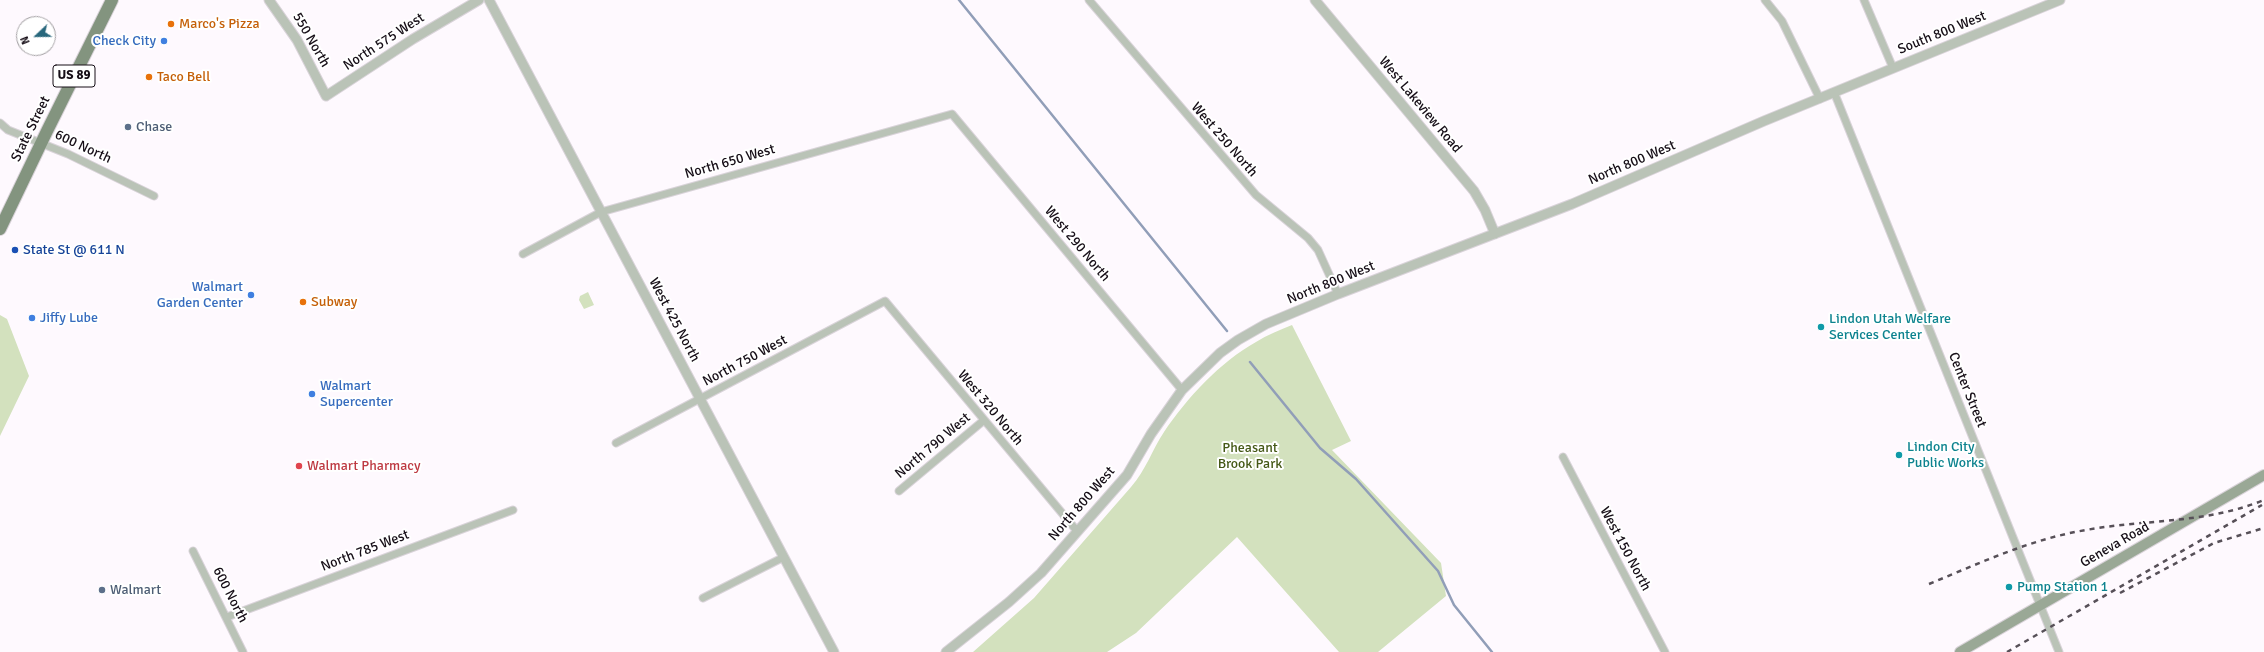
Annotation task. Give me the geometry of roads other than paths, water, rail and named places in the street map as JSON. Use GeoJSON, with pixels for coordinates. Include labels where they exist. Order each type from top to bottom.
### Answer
{"type":"FeatureCollection","features":[{"type":"Feature","properties":{"kind":"main road","name":"State Street"},"geometry":{"type":"LineString","coordinates":[[0,229],[41,142],[112,0]]}},
{"type":"Feature","properties":{"kind":"main road","name":"Geneva Road"},"geometry":{"type":"LineString","coordinates":[[1960,652],[2264,475]]}},
{"type":"Feature","properties":{"kind":"street","name":"550 North"},"geometry":{"type":"LineString","coordinates":[[269,0],[297,40],[326,96]]}},
{"type":"Feature","properties":{"kind":"street","name":"North 575 West"},"geometry":{"type":"LineString","coordinates":[[326,96],[413,39],[479,0]]}},
{"type":"Feature","properties":{"kind":"street","name":"West 425 North"},"geometry":{"type":"LineString","coordinates":[[489,0],[834,652]]}},
{"type":"Feature","properties":{"kind":"street","name":"West 250 North"},"geometry":{"type":"LineString","coordinates":[[1089,0],[1256,195],[1308,238],[1318,250],[1338,294]]}},
{"type":"Feature","properties":{"kind":"street","name":"West Lakeview Road"},"geometry":{"type":"LineString","coordinates":[[1315,0],[1474,191],[1485,210],[1495,234]]}},
{"type":"Feature","properties":{"kind":"street"},"geometry":{"type":"LineString","coordinates":[[1765,0],[1782,21],[1820,99]]}},
{"type":"Feature","properties":{"kind":"street"},"geometry":{"type":"LineString","coordinates":[[1864,0],[1893,68]]}},
{"type":"Feature","properties":{"kind":"street","name":"South 800 West"},"geometry":{"type":"LineString","coordinates":[[1834,92],[2060,0]]}},
{"type":"Feature","properties":{"kind":"street","name":"North 800 West"},"geometry":{"type":"LineString","coordinates":[[946,652],[1009,602],[1041,573],[1127,475],[1154,428],[1182,390],[1220,353],[1238,340],[1266,324],[1338,294],[1572,204],[1834,92]]}},
{"type":"Feature","properties":{"kind":"street","name":"Center Street"},"geometry":{"type":"LineString","coordinates":[[1834,92],[2059,652]]}},
{"type":"Feature","properties":{"kind":"street","name":"North 650 West"},"geometry":{"type":"LineString","coordinates":[[523,254],[601,212],[952,114]]}},
{"type":"Feature","properties":{"kind":"street","name":"West 290 North"},"geometry":{"type":"LineString","coordinates":[[952,114],[1182,390]]}},
{"type":"Feature","properties":{"kind":"street","name":"600 North"},"geometry":{"type":"LineString","coordinates":[[0,123],[8,130],[41,142],[154,196]]}},
{"type":"Feature","properties":{"kind":"street","name":"North 750 West"},"geometry":{"type":"LineString","coordinates":[[616,444],[885,301]]}},
{"type":"Feature","properties":{"kind":"street","name":"West 320 North"},"geometry":{"type":"LineString","coordinates":[[885,301],[983,421],[1077,531]]}},
{"type":"Feature","properties":{"kind":"street","name":"North 790 West"},"geometry":{"type":"LineString","coordinates":[[899,492],[983,421]]}},
{"type":"Feature","properties":{"kind":"street","name":"West 150 North"},"geometry":{"type":"LineString","coordinates":[[1563,457],[1665,652]]}},
{"type":"Feature","properties":{"kind":"street","name":"North 785 West"},"geometry":{"type":"LineString","coordinates":[[227,617],[513,510]]}},
{"type":"Feature","properties":{"kind":"street","name":"600 North"},"geometry":{"type":"LineString","coordinates":[[193,551],[243,652]]}},
{"type":"Feature","properties":{"kind":"street"},"geometry":{"type":"LineString","coordinates":[[703,598],[784,556]]}},
{"type":"Feature","properties":{"kind":"waterway"},"geometry":{"type":"LineString","coordinates":[[959,0],[1227,331]]}},
{"type":"Feature","properties":{"kind":"waterway"},"geometry":{"type":"LineString","coordinates":[[1250,362],[1320,448],[1356,479],[1438,571],[1454,605],[1492,652]]}},
{"type":"Feature","properties":{"kind":"railway"},"geometry":{"type":"LineString","coordinates":[[1929,584],[2006,552],[2045,539],[2086,530],[2198,517],[2242,508],[2264,500]]}},
{"type":"Feature","properties":{"kind":"railway"},"geometry":{"type":"LineString","coordinates":[[2007,652],[2262,505]]}},
{"type":"Feature","properties":{"kind":"railway"},"geometry":{"type":"LineString","coordinates":[[2120,593],[2214,543],[2264,528]]}},
{"type":"Feature","properties":{"kind":"place","name":"Marco's Pizza"},"geometry":{"type":"Point","coordinates":[171,24]}},
{"type":"Feature","properties":{"kind":"place","name":"Check City"},"geometry":{"type":"Point","coordinates":[164,41]}},
{"type":"Feature","properties":{"kind":"place","name":"Taco Bell"},"geometry":{"type":"Point","coordinates":[149,77]}},
{"type":"Feature","properties":{"kind":"place","name":"Chase"},"geometry":{"type":"Point","coordinates":[128,127]}},
{"type":"Feature","properties":{"kind":"place","name":"State St @ 611 N"},"geometry":{"type":"Point","coordinates":[15,250]}},
{"type":"Feature","properties":{"kind":"place","name":"Walmart Garden Center"},"geometry":{"type":"Point","coordinates":[251,295]}},
{"type":"Feature","properties":{"kind":"place","name":"Subway"},"geometry":{"type":"Point","coordinates":[303,302]}},
{"type":"Feature","properties":{"kind":"place","name":"Jiffy Lube"},"geometry":{"type":"Point","coordinates":[32,318]}},
{"type":"Feature","properties":{"kind":"place","name":"Lindon Utah Welfare Services Center"},"geometry":{"type":"Point","coordinates":[1821,327]}},
{"type":"Feature","properties":{"kind":"place","name":"Walmart Supercenter"},"geometry":{"type":"Point","coordinates":[312,394]}},
{"type":"Feature","properties":{"kind":"place","name":"Lindon City Public Works"},"geometry":{"type":"Point","coordinates":[1899,455]}},
{"type":"Feature","properties":{"kind":"place","name":"Walmart Pharmacy"},"geometry":{"type":"Point","coordinates":[299,466]}},
{"type":"Feature","properties":{"kind":"place","name":"Pump Station 1"},"geometry":{"type":"Point","coordinates":[2009,587]}},
{"type":"Feature","properties":{"kind":"place","name":"Walmart"},"geometry":{"type":"Point","coordinates":[102,590]}},
{"type":"Feature","properties":{"kind":"park label","name":"Pheasant Brook Park"},"geometry":{"type":"Point","coordinates":[1250,456]}}]}
